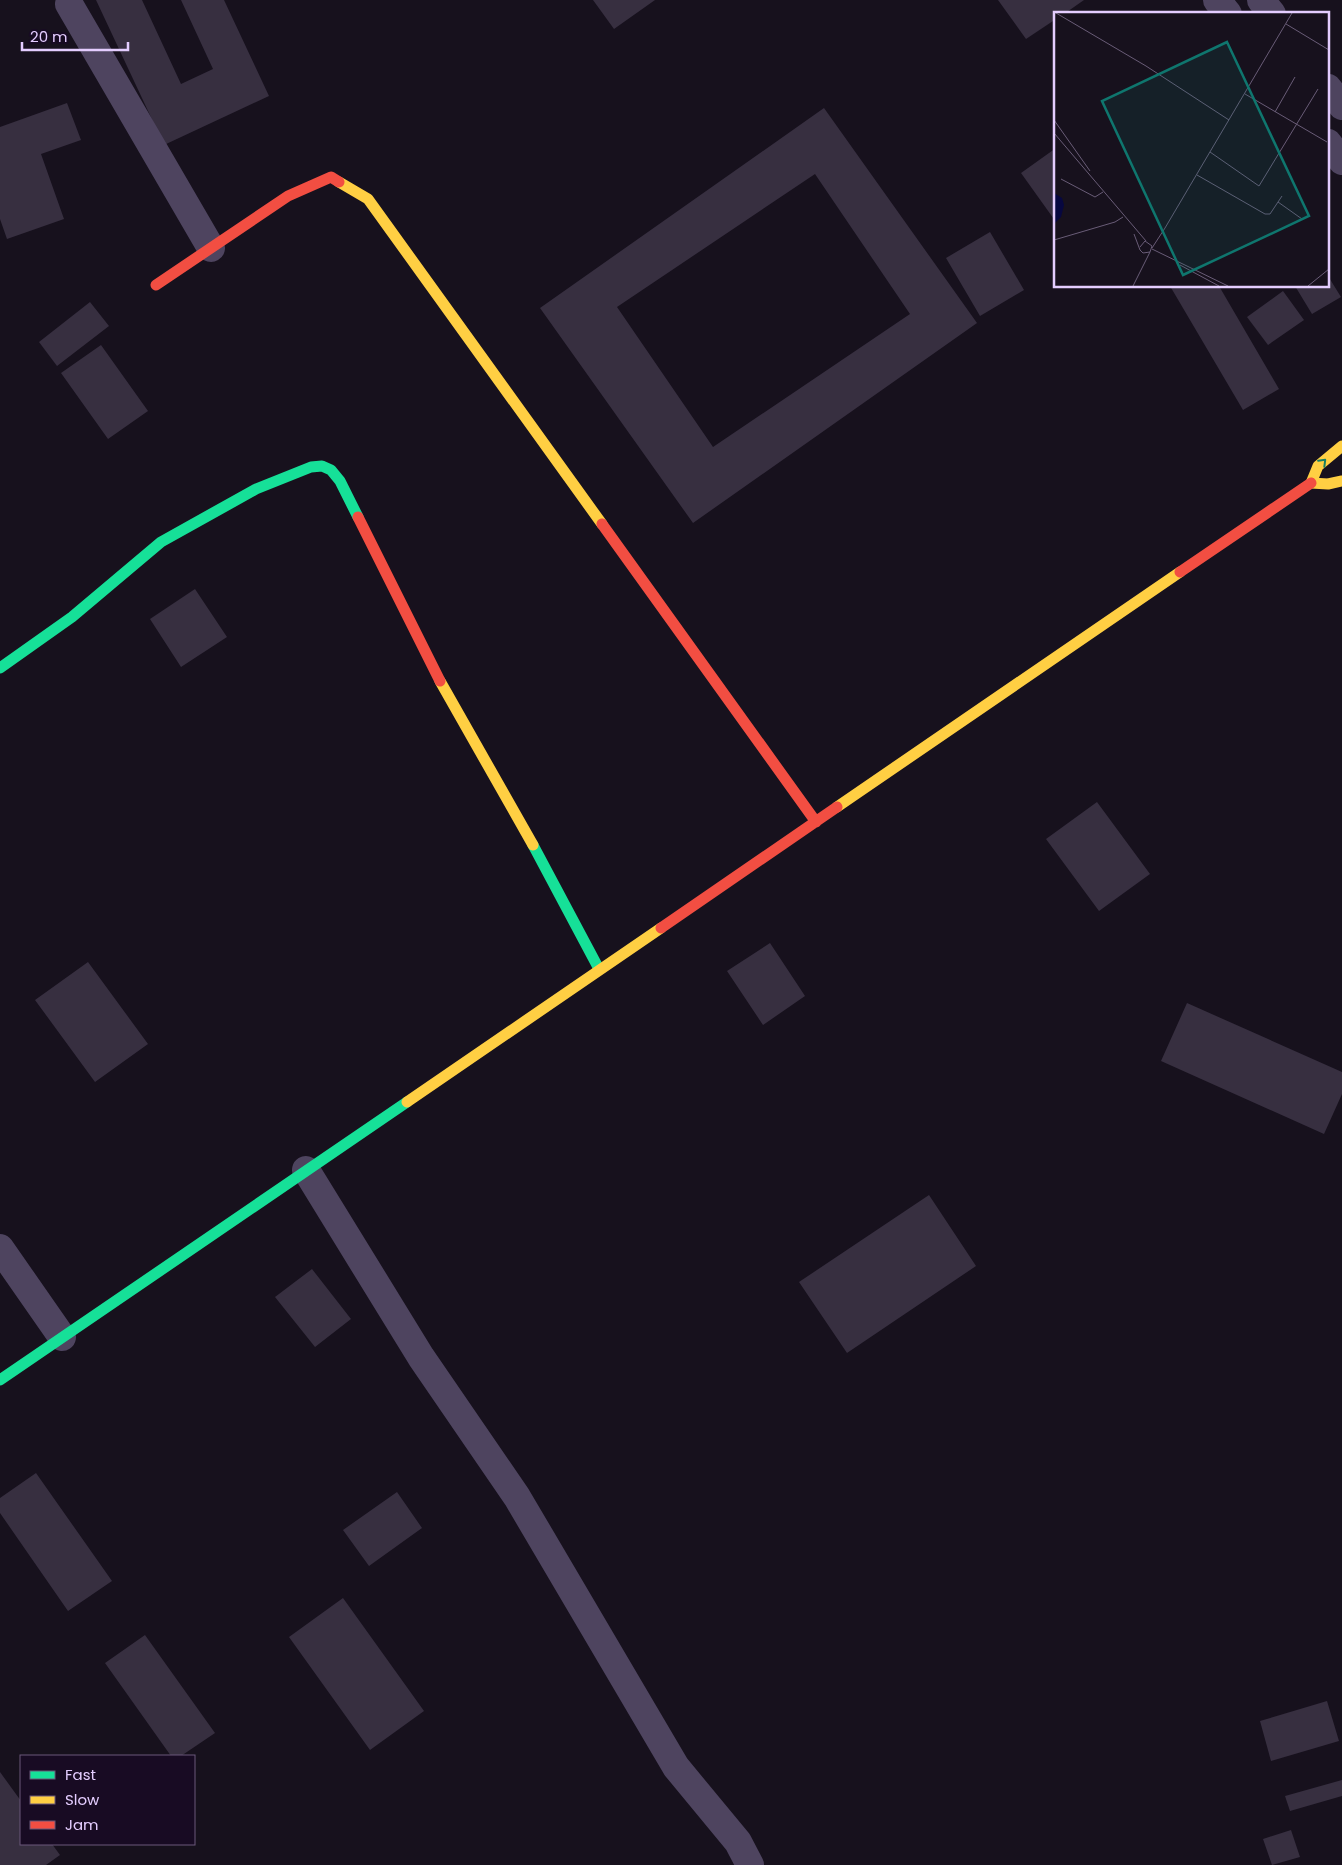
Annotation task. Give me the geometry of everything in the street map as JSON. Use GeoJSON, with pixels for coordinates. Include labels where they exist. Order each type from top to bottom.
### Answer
{"type":"FeatureCollection","features":[{"type":"Feature","properties":{"kind":"main road"},"geometry":{"type":"LineString","coordinates":[[156,285],[288,196],[331,177],[368,199],[816,822]]}},
{"type":"Feature","properties":{"kind":"main road"},"geometry":{"type":"LineString","coordinates":[[0,1380],[1311,483],[1318,466],[1342,446]]}},
{"type":"Feature","properties":{"kind":"main road"},"geometry":{"type":"LineString","coordinates":[[0,668],[72,617],[161,542],[256,489],[310,467],[322,466],[331,470],[340,481],[438,678],[524,829],[600,969]]}},
{"type":"Feature","properties":{"kind":"main road"},"geometry":{"type":"LineString","coordinates":[[1311,483],[1328,484],[1342,481]]}},
{"type":"Feature","properties":{"kind":"street"},"geometry":{"type":"LineString","coordinates":[[1217,0],[1226,12]]}},
{"type":"Feature","properties":{"kind":"street"},"geometry":{"type":"LineString","coordinates":[[1261,0],[1270,12]]}},
{"type":"Feature","properties":{"kind":"street"},"geometry":{"type":"LineString","coordinates":[[69,4],[211,248]]}},
{"type":"Feature","properties":{"kind":"street"},"geometry":{"type":"LineString","coordinates":[[1330,91],[1342,106]]}},
{"type":"Feature","properties":{"kind":"street"},"geometry":{"type":"LineString","coordinates":[[1330,146],[1342,161]]}},
{"type":"Feature","properties":{"kind":"street"},"geometry":{"type":"LineString","coordinates":[[306,1170],[421,1357],[517,1497],[676,1767],[738,1842],[750,1865]]}},
{"type":"Feature","properties":{"kind":"street"},"geometry":{"type":"LineString","coordinates":[[0,1248],[62,1337]]}},
{"type":"Feature","properties":{"kind":"building"},"geometry":{"type":"Polygon","coordinates":[[[96,0],[142,0],[181,84],[213,69],[181,0],[224,0],[269,96],[164,145],[96,0]]]}},
{"type":"Feature","properties":{"kind":"building"},"geometry":{"type":"Polygon","coordinates":[[[593,0],[655,0],[614,29],[593,0]]]}},
{"type":"Feature","properties":{"kind":"building"},"geometry":{"type":"Polygon","coordinates":[[[998,0],[1084,0],[1067,12],[1054,12],[1054,20],[1026,39],[998,0]]]}},
{"type":"Feature","properties":{"kind":"building"},"geometry":{"type":"Polygon","coordinates":[[[67,103],[81,140],[41,154],[64,219],[7,239],[0,219],[0,127],[67,103]]]}},
{"type":"Feature","properties":{"kind":"building"},"geometry":{"type":"Polygon","coordinates":[[[824,108],[977,323],[693,523],[540,308],[824,108]],[[815,174],[617,307],[713,447],[910,314],[815,174]]]}},
{"type":"Feature","properties":{"kind":"building"},"geometry":{"type":"Polygon","coordinates":[[[1054,149],[1054,219],[1021,173],[1054,149]]]}},
{"type":"Feature","properties":{"kind":"building"},"geometry":{"type":"Polygon","coordinates":[[[990,232],[1024,290],[980,316],[946,258],[990,232]]]}},
{"type":"Feature","properties":{"kind":"building"},"geometry":{"type":"Polygon","coordinates":[[[1330,279],[1341,297],[1312,314],[1296,288],[1330,288],[1330,279]]]}},
{"type":"Feature","properties":{"kind":"building"},"geometry":{"type":"Polygon","coordinates":[[[1171,288],[1220,288],[1279,389],[1243,410],[1171,288]]]}},
{"type":"Feature","properties":{"kind":"building"},"geometry":{"type":"Polygon","coordinates":[[[1283,291],[1304,320],[1268,345],[1247,317],[1283,291]]]}},
{"type":"Feature","properties":{"kind":"building"},"geometry":{"type":"Polygon","coordinates":[[[90,302],[109,326],[57,366],[39,342],[90,302]]]}},
{"type":"Feature","properties":{"kind":"building"},"geometry":{"type":"Polygon","coordinates":[[[101,345],[148,411],[108,439],[61,373],[101,345]]]}},
{"type":"Feature","properties":{"kind":"building"},"geometry":{"type":"Polygon","coordinates":[[[195,589],[227,637],[181,667],[150,619],[195,589]]]}},
{"type":"Feature","properties":{"kind":"building"},"geometry":{"type":"Polygon","coordinates":[[[1097,802],[1150,874],[1099,911],[1046,839],[1097,802]]]}},
{"type":"Feature","properties":{"kind":"building"},"geometry":{"type":"Polygon","coordinates":[[[770,943],[805,996],[763,1025],[727,971],[770,943]]]}},
{"type":"Feature","properties":{"kind":"building"},"geometry":{"type":"Polygon","coordinates":[[[88,962],[148,1044],[95,1082],[35,1000],[88,962]]]}},
{"type":"Feature","properties":{"kind":"building"},"geometry":{"type":"Polygon","coordinates":[[[1187,1003],[1342,1072],[1342,1094],[1324,1134],[1161,1061],[1187,1003]]]}},
{"type":"Feature","properties":{"kind":"building"},"geometry":{"type":"Polygon","coordinates":[[[929,1195],[976,1266],[847,1353],[799,1282],[929,1195]]]}},
{"type":"Feature","properties":{"kind":"building"},"geometry":{"type":"Polygon","coordinates":[[[312,1269],[351,1319],[315,1347],[275,1297],[312,1269]]]}},
{"type":"Feature","properties":{"kind":"building"},"geometry":{"type":"Polygon","coordinates":[[[36,1473],[112,1581],[68,1611],[0,1513],[0,1498],[36,1473]]]}},
{"type":"Feature","properties":{"kind":"building"},"geometry":{"type":"Polygon","coordinates":[[[397,1492],[422,1528],[369,1566],[343,1530],[397,1492]]]}},
{"type":"Feature","properties":{"kind":"building"},"geometry":{"type":"Polygon","coordinates":[[[343,1598],[424,1711],[370,1750],[289,1637],[343,1598]]]}},
{"type":"Feature","properties":{"kind":"building"},"geometry":{"type":"Polygon","coordinates":[[[145,1635],[215,1733],[182,1755],[170,1755],[105,1663],[145,1635]]]}},
{"type":"Feature","properties":{"kind":"building"},"geometry":{"type":"Polygon","coordinates":[[[1327,1701],[1339,1741],[1271,1761],[1260,1721],[1327,1701]]]}},
{"type":"Feature","properties":{"kind":"building"},"geometry":{"type":"Polygon","coordinates":[[[0,1772],[20,1800],[20,1845],[53,1845],[60,1855],[46,1865],[0,1865],[0,1772]]]}},
{"type":"Feature","properties":{"kind":"building"},"geometry":{"type":"Polygon","coordinates":[[[1342,1780],[1342,1796],[1290,1811],[1285,1796],[1342,1780]]]}},
{"type":"Feature","properties":{"kind":"building"},"geometry":{"type":"Polygon","coordinates":[[[1291,1830],[1300,1857],[1272,1865],[1263,1839],[1291,1830]]]}},
{"type":"Feature","properties":{"kind":"traffic: fast"},"geometry":{"type":"LineString","coordinates":[[0,668],[72,617],[161,542],[256,489],[311,467],[322,466],[331,470],[340,481],[358,517]]}},
{"type":"Feature","properties":{"kind":"traffic: fast"},"geometry":{"type":"LineString","coordinates":[[533,845],[599,969]]}},
{"type":"Feature","properties":{"kind":"traffic: fast"},"geometry":{"type":"LineString","coordinates":[[0,1380],[407,1102]]}},
{"type":"Feature","properties":{"kind":"traffic: slow"},"geometry":{"type":"LineString","coordinates":[[339,182],[368,199],[602,524]]}},
{"type":"Feature","properties":{"kind":"traffic: slow"},"geometry":{"type":"LineString","coordinates":[[1342,446],[1318,466],[1311,483],[1328,484],[1342,481]]}},
{"type":"Feature","properties":{"kind":"traffic: slow"},"geometry":{"type":"LineString","coordinates":[[837,807],[1180,572]]}},
{"type":"Feature","properties":{"kind":"traffic: slow"},"geometry":{"type":"LineString","coordinates":[[440,681],[533,845]]}},
{"type":"Feature","properties":{"kind":"traffic: slow"},"geometry":{"type":"LineString","coordinates":[[407,1102],[661,928]]}},
{"type":"Feature","properties":{"kind":"traffic: jam"},"geometry":{"type":"LineString","coordinates":[[156,285],[288,196],[331,177],[339,182]]}},
{"type":"Feature","properties":{"kind":"traffic: jam"},"geometry":{"type":"LineString","coordinates":[[1180,572],[1311,483]]}},
{"type":"Feature","properties":{"kind":"traffic: jam"},"geometry":{"type":"LineString","coordinates":[[358,517],[440,681]]}},
{"type":"Feature","properties":{"kind":"traffic: jam"},"geometry":{"type":"LineString","coordinates":[[602,524],[816,822]]}},
{"type":"Feature","properties":{"kind":"traffic: jam"},"geometry":{"type":"LineString","coordinates":[[661,928],[837,807]]}}]}
